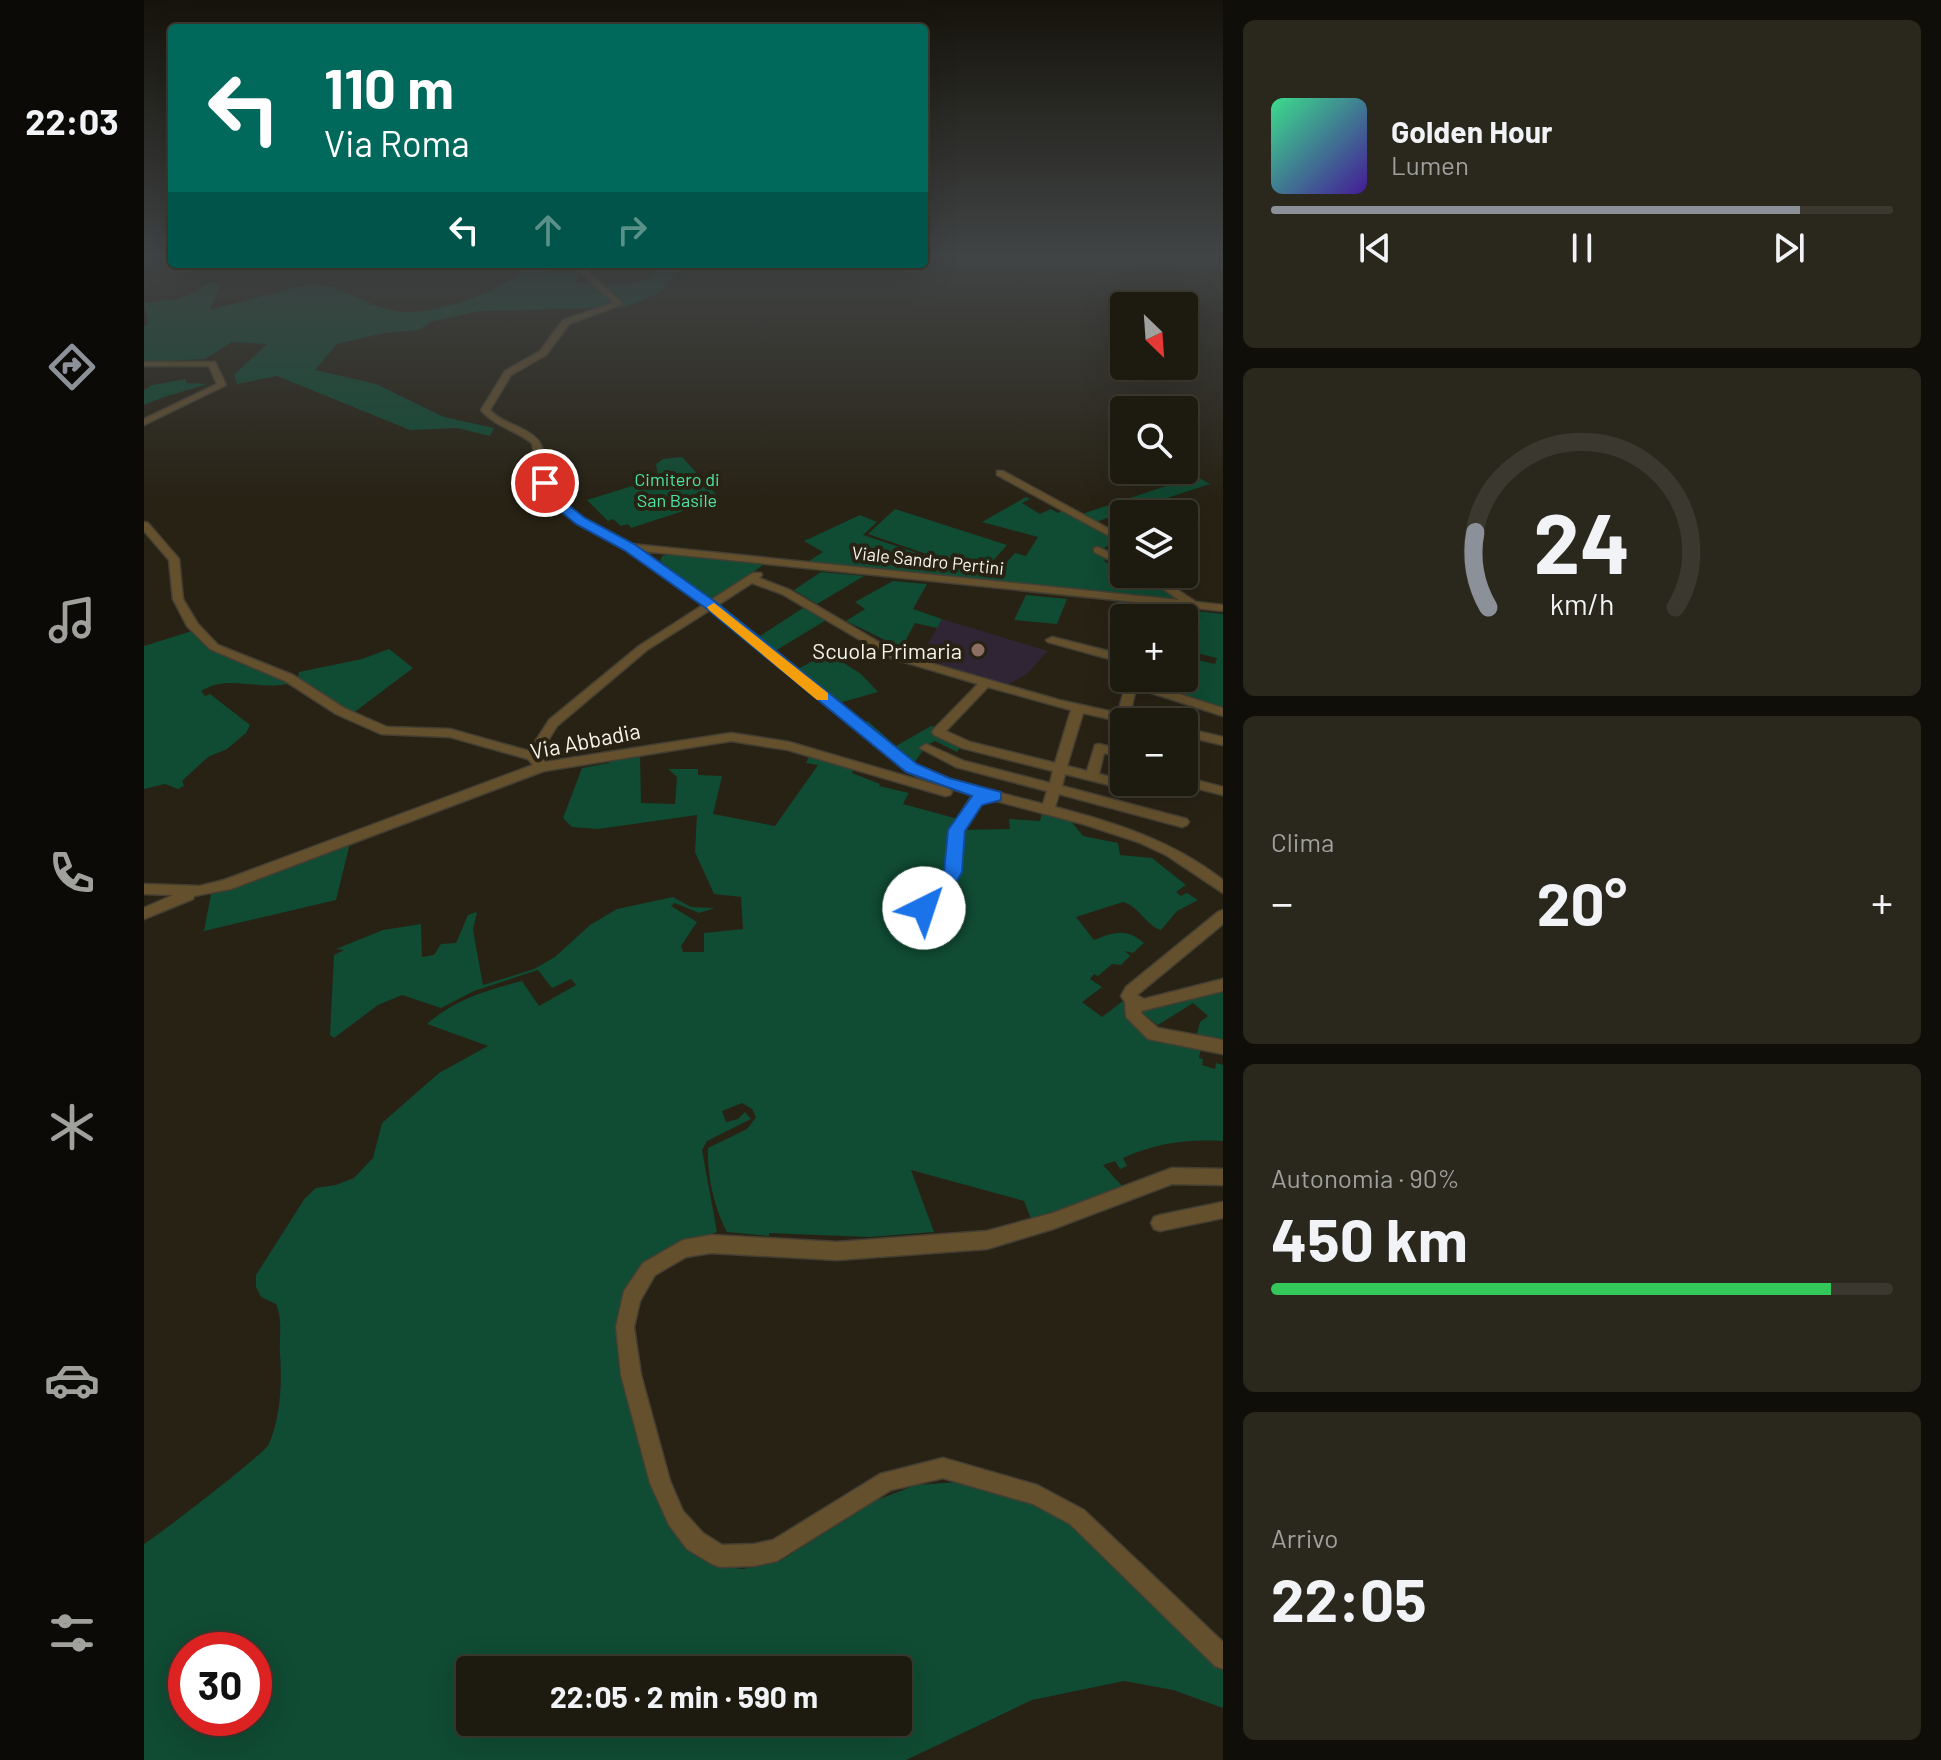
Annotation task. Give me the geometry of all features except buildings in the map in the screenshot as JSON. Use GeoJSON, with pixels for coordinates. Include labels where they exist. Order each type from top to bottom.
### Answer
{"type":"FeatureCollection","features":[{"type":"Feature","properties":{"kind":"street"},"geometry":{"type":"LineString","coordinates":[[555,337],[543,353],[508,373],[485,410],[493,419],[536,442],[545,483],[559,503],[580,521],[629,547],[712,606],[911,768],[944,782],[1151,840],[1181,856],[1223,888]]}},
{"type":"Feature","properties":{"kind":"street"},"geometry":{"type":"LineString","coordinates":[[144,364],[212,364],[222,385],[144,422]]}},
{"type":"Feature","properties":{"kind":"street"},"geometry":{"type":"LineString","coordinates":[[1000,473],[1110,533]]}},
{"type":"Feature","properties":{"kind":"street"},"geometry":{"type":"LineString","coordinates":[[144,525],[174,559],[178,599],[193,626],[214,647],[289,678],[340,711],[385,731],[450,733],[532,756],[542,767]]}},
{"type":"Feature","properties":{"kind":"street","name":"Viale Sandro Pertini"},"geometry":{"type":"LineString","coordinates":[[629,547],[1174,604]]}},
{"type":"Feature","properties":{"kind":"street"},"geometry":{"type":"LineString","coordinates":[[1098,550],[1110,556]]}},
{"type":"Feature","properties":{"kind":"street"},"geometry":{"type":"LineString","coordinates":[[532,756],[553,723],[643,648],[687,617],[712,606],[773,563]]}},
{"type":"Feature","properties":{"kind":"street"},"geometry":{"type":"LineString","coordinates":[[751,579],[786,592],[895,656],[1110,715]]}},
{"type":"Feature","properties":{"kind":"street"},"geometry":{"type":"LineString","coordinates":[[1166,588],[1191,604]]}},
{"type":"Feature","properties":{"kind":"street","name":"Viale Sandro Pertini"},"geometry":{"type":"LineString","coordinates":[[1198,606],[1223,608]]}},
{"type":"Feature","properties":{"kind":"street"},"geometry":{"type":"LineString","coordinates":[[1052,640],[1110,655]]}},
{"type":"Feature","properties":{"kind":"street"},"geometry":{"type":"LineString","coordinates":[[985,683],[938,732],[966,745],[1110,780]]}},
{"type":"Feature","properties":{"kind":"street"},"geometry":{"type":"LineString","coordinates":[[1166,692],[1223,712]]}},
{"type":"Feature","properties":{"kind":"street"},"geometry":{"type":"LineString","coordinates":[[1048,810],[1078,708]]}},
{"type":"Feature","properties":{"kind":"street"},"geometry":{"type":"LineString","coordinates":[[1198,735],[1223,741]]}},
{"type":"Feature","properties":{"kind":"street","name":"Via Abbadia"},"geometry":{"type":"LineString","coordinates":[[144,889],[200,891],[270,871],[542,767],[731,737],[789,746],[976,800],[995,796]]}},
{"type":"Feature","properties":{"kind":"street"},"geometry":{"type":"LineString","coordinates":[[926,748],[960,764],[1182,822]]}},
{"type":"Feature","properties":{"kind":"street"},"geometry":{"type":"LineString","coordinates":[[1092,777],[1099,748],[1110,751]]}},
{"type":"Feature","properties":{"kind":"street"},"geometry":{"type":"LineString","coordinates":[[1198,785],[1223,791]]}},
{"type":"Feature","properties":{"kind":"street"},"geometry":{"type":"LineString","coordinates":[[924,908],[945,887],[953,872],[957,830],[976,800]]}},
{"type":"Feature","properties":{"kind":"street"},"geometry":{"type":"LineString","coordinates":[[144,914],[200,891]]}},
{"type":"Feature","properties":{"kind":"street"},"geometry":{"type":"LineString","coordinates":[[1223,916],[1131,991],[1134,1017],[1154,1034],[1223,1047]]}},
{"type":"Feature","properties":{"kind":"street"},"geometry":{"type":"LineString","coordinates":[[1133,1001],[1144,1005],[1223,985]]}},
{"type":"Feature","properties":{"kind":"street"},"geometry":{"type":"LineString","coordinates":[[1223,1177],[1172,1176],[1053,1221],[987,1240],[837,1251],[711,1244],[683,1249],[649,1269],[631,1298],[625,1327],[631,1375],[660,1483],[676,1518],[695,1541],[720,1556],[754,1555],[777,1550],[887,1481],[943,1468],[1037,1495],[1077,1517],[1223,1658]]}},
{"type":"Feature","properties":{"kind":"street"},"geometry":{"type":"LineString","coordinates":[[1160,1223],[1223,1210]]}},
{"type":"Feature","properties":{"kind":"shaded area"},"geometry":{"type":"Polygon","coordinates":[[[942,619],[1048,651],[1027,674],[1007,685],[920,658],[942,619]]]}},
{"type":"Feature","properties":{"kind":"green space"},"geometry":{"type":"Polygon","coordinates":[[[144,337],[366,337],[337,344],[315,370],[376,384],[444,417],[494,428],[490,436],[457,428],[410,430],[277,376],[237,384],[234,375],[267,344],[232,342],[205,359],[144,362],[144,337]]]}},
{"type":"Feature","properties":{"kind":"green space"},"geometry":{"type":"Polygon","coordinates":[[[186,379],[186,383],[207,384],[144,405],[144,390],[152,385],[186,379]]]}},
{"type":"Feature","properties":{"kind":"green space","name":"Cimitero di San Basile"},"geometry":{"type":"Polygon","coordinates":[[[682,457],[720,499],[631,528],[628,524],[621,526],[613,519],[608,521],[587,500],[658,478],[656,464],[663,459],[682,457]]]}},
{"type":"Feature","properties":{"kind":"green space"},"geometry":{"type":"Polygon","coordinates":[[[1198,477],[1210,484],[1161,500],[1124,500],[1172,484],[1198,484],[1198,477]]]}},
{"type":"Feature","properties":{"kind":"green space"},"geometry":{"type":"Polygon","coordinates":[[[1026,497],[1030,499],[1022,503],[1040,514],[1051,509],[1058,513],[1064,510],[1110,535],[1110,545],[1104,548],[1110,552],[1110,559],[1104,561],[1110,565],[1110,588],[1165,588],[1184,601],[806,563],[823,552],[804,541],[860,515],[877,522],[863,535],[984,575],[1004,565],[1015,553],[1026,556],[1038,537],[982,522],[1026,497]]]}},
{"type":"Feature","properties":{"kind":"green space"},"geometry":{"type":"Polygon","coordinates":[[[1110,505],[1110,517],[1093,523],[1079,515],[1110,505]]]}},
{"type":"Feature","properties":{"kind":"green space"},"geometry":{"type":"Polygon","coordinates":[[[895,509],[1007,545],[982,573],[868,534],[895,509]]]}},
{"type":"Feature","properties":{"kind":"green space"},"geometry":{"type":"Polygon","coordinates":[[[671,554],[764,564],[714,602],[660,561],[662,556],[671,554]]]}},
{"type":"Feature","properties":{"kind":"green space"},"geometry":{"type":"Polygon","coordinates":[[[821,572],[864,576],[817,604],[794,590],[821,572]]]}},
{"type":"Feature","properties":{"kind":"green space"},"geometry":{"type":"Polygon","coordinates":[[[893,581],[927,584],[913,609],[942,619],[937,628],[915,623],[903,645],[924,651],[920,657],[846,621],[865,609],[855,602],[893,581]]]}},
{"type":"Feature","properties":{"kind":"green space"},"geometry":{"type":"Polygon","coordinates":[[[1026,595],[1067,599],[1057,624],[1014,620],[1026,595]]]}},
{"type":"Feature","properties":{"kind":"green space"},"geometry":{"type":"Polygon","coordinates":[[[806,606],[828,619],[775,651],[760,636],[806,606]]]}},
{"type":"Feature","properties":{"kind":"green space"},"geometry":{"type":"Polygon","coordinates":[[[1198,611],[1223,614],[1223,708],[1175,692],[1198,692],[1198,660],[1215,664],[1217,658],[1198,653],[1198,611]]]}},
{"type":"Feature","properties":{"kind":"green space"},"geometry":{"type":"Polygon","coordinates":[[[192,631],[212,650],[291,683],[267,686],[222,683],[201,691],[205,696],[210,694],[250,725],[246,733],[227,749],[208,757],[182,781],[184,786],[178,789],[165,784],[144,789],[144,646],[192,631]]]}},
{"type":"Feature","properties":{"kind":"green space"},"geometry":{"type":"Polygon","coordinates":[[[389,649],[413,668],[352,714],[298,677],[299,672],[362,659],[389,649]]]}},
{"type":"Feature","properties":{"kind":"green space"},"geometry":{"type":"Polygon","coordinates":[[[828,653],[861,674],[878,692],[839,703],[798,669],[828,653]]]}},
{"type":"Feature","properties":{"kind":"green space"},"geometry":{"type":"Polygon","coordinates":[[[868,721],[896,746],[931,726],[936,727],[932,733],[961,746],[957,752],[935,741],[927,745],[914,763],[860,723],[868,721]]]}},
{"type":"Feature","properties":{"kind":"green space"},"geometry":{"type":"Polygon","coordinates":[[[810,754],[854,768],[852,773],[879,786],[909,793],[903,804],[958,819],[959,830],[1010,829],[1009,819],[1040,821],[1042,813],[1070,820],[1083,836],[1118,843],[1120,855],[1152,858],[1186,885],[1176,892],[1181,896],[1187,893],[1198,900],[1177,911],[1161,930],[1123,902],[1076,917],[1094,940],[1126,933],[1144,943],[1133,953],[1125,951],[1130,956],[1121,965],[1112,964],[1098,976],[1094,974],[1090,979],[1102,987],[1082,1002],[1102,1017],[1123,1001],[1145,1028],[1202,1044],[1199,1058],[1203,1059],[1202,1065],[1215,1069],[1216,1063],[1223,1065],[1223,1141],[1160,1146],[1123,1158],[1127,1166],[1120,1169],[1115,1161],[1103,1165],[1122,1186],[1032,1221],[1024,1201],[911,1170],[934,1232],[869,1237],[769,1233],[769,1236],[727,1232],[718,1213],[710,1180],[708,1148],[747,1129],[756,1117],[752,1109],[742,1103],[722,1111],[726,1122],[738,1119],[745,1112],[751,1119],[707,1141],[702,1150],[717,1232],[674,1246],[637,1292],[628,1341],[663,1505],[721,1566],[743,1569],[780,1561],[877,1500],[916,1485],[959,1482],[1002,1490],[1053,1511],[1083,1533],[1223,1666],[1223,1708],[1173,1690],[1124,1681],[1032,1700],[906,1760],[144,1760],[144,1544],[263,1451],[269,1444],[276,1422],[281,1387],[279,1316],[276,1304],[261,1297],[256,1287],[256,1275],[305,1198],[316,1188],[354,1178],[373,1158],[382,1123],[439,1073],[488,1046],[427,1024],[460,1002],[522,981],[539,1006],[576,985],[571,979],[552,988],[538,970],[474,991],[441,1008],[402,995],[378,1005],[334,1038],[330,1035],[334,955],[344,950],[336,949],[383,930],[421,924],[422,957],[434,955],[441,944],[456,943],[468,915],[477,912],[473,930],[483,985],[534,969],[555,957],[590,925],[617,909],[673,897],[691,907],[715,908],[699,913],[675,903],[671,906],[697,922],[681,946],[683,952],[704,952],[704,933],[743,929],[741,897],[714,894],[695,852],[697,815],[598,829],[572,827],[563,818],[582,768],[609,763],[608,758],[640,755],[641,803],[675,804],[677,777],[668,769],[698,769],[698,775],[722,776],[713,814],[775,826],[818,765],[806,763],[810,754]]]}},
{"type":"Feature","properties":{"kind":"green space"},"geometry":{"type":"Polygon","coordinates":[[[350,843],[336,900],[204,931],[211,894],[350,843]]]}},
{"type":"Feature","properties":{"kind":"green space"},"geometry":{"type":"Polygon","coordinates":[[[1223,991],[1223,1044],[1196,1037],[1200,1022],[1208,1016],[1193,1003],[1158,1025],[1139,1011],[1223,991]]]}},
{"type":"Feature","properties":{"kind":"slow traffic"},"geometry":{"type":"LineString","coordinates":[[714,607],[822,696]]}},
{"type":"Feature","properties":{"kind":"place","name":"Scuola Primaria"},"geometry":{"type":"Point","coordinates":[978,650]}},
{"type":"Feature","properties":{"kind":"route"},"geometry":{"type":"LineString","coordinates":[[545,483],[559,503],[580,521],[629,547],[712,606],[911,768],[944,782],[995,796],[993,799],[976,800],[957,830],[953,872],[945,887],[924,908]]}}]}
